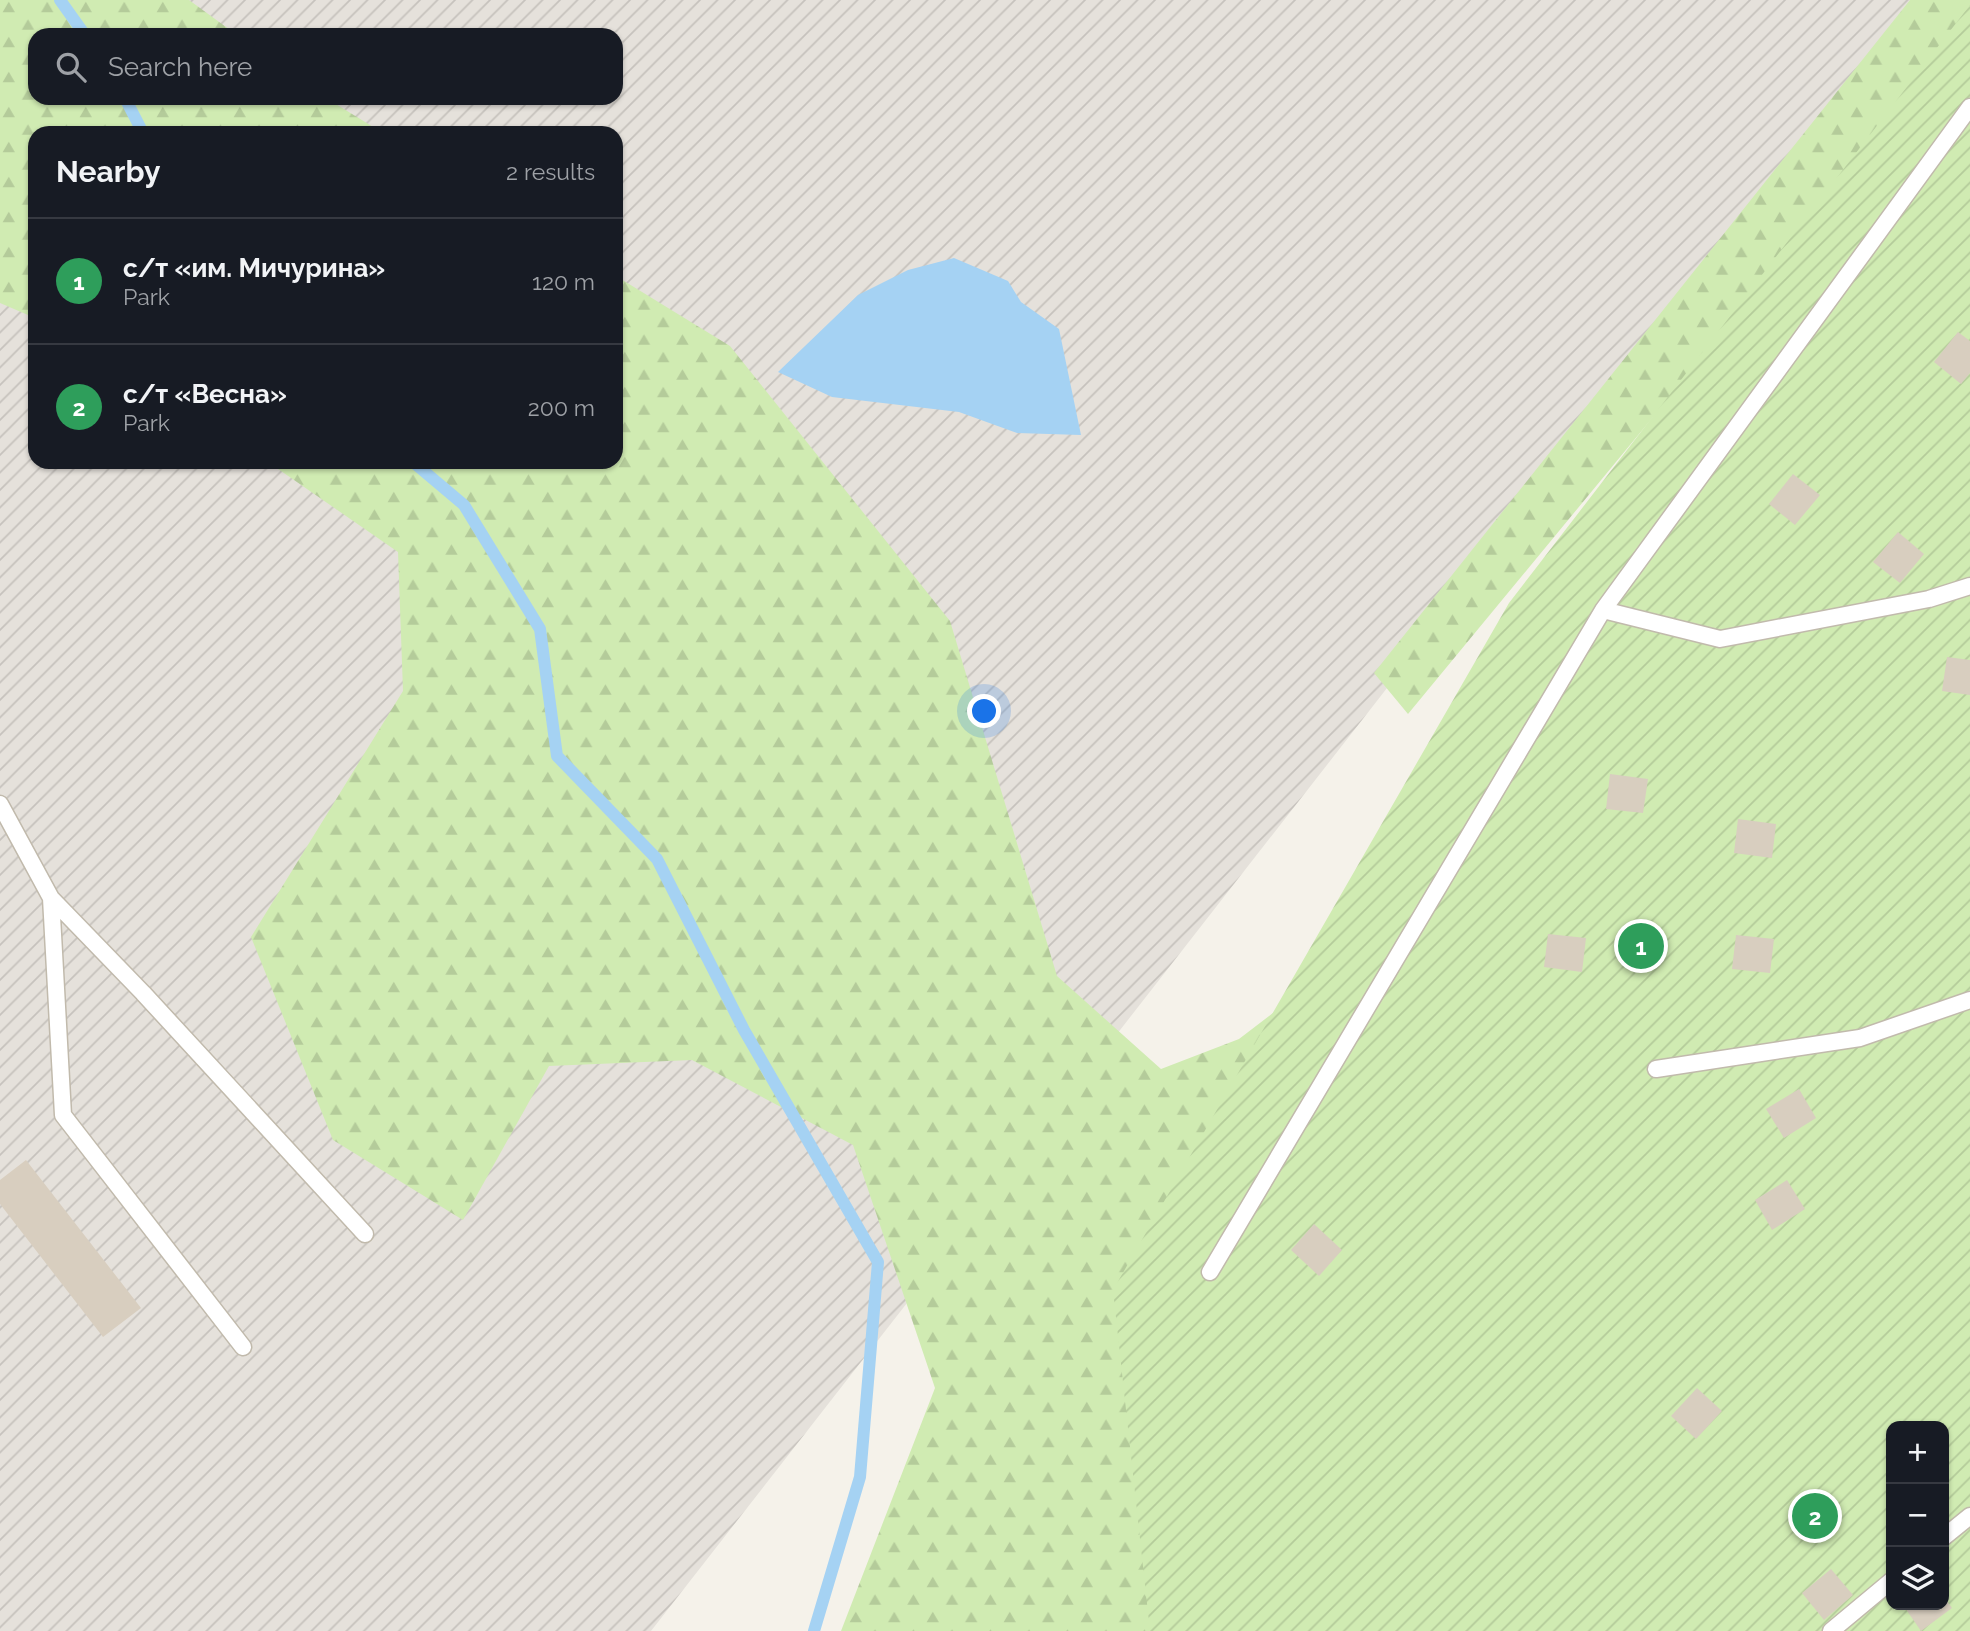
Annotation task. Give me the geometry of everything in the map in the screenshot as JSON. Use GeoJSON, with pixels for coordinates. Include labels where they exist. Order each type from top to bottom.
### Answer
{"type":"FeatureCollection","features":[{"type":"Feature","properties":{"kind":"lane"},"geometry":{"type":"LineString","coordinates":[[1210,1272],[1603,610],[1970,107]]}},
{"type":"Feature","properties":{"kind":"lane"},"geometry":{"type":"LineString","coordinates":[[1603,610],[1720,639],[1929,599],[1970,586]]}},
{"type":"Feature","properties":{"kind":"lane"},"geometry":{"type":"LineString","coordinates":[[0,804],[51,898],[143,993],[365,1234]]}},
{"type":"Feature","properties":{"kind":"lane"},"geometry":{"type":"LineString","coordinates":[[51,898],[63,1115],[243,1347]]}},
{"type":"Feature","properties":{"kind":"lane"},"geometry":{"type":"LineString","coordinates":[[1656,1069],[1860,1038],[1970,999]]}},
{"type":"Feature","properties":{"kind":"lane"},"geometry":{"type":"LineString","coordinates":[[1949,1534],[1970,1516]]}},
{"type":"Feature","properties":{"kind":"lane"},"geometry":{"type":"LineString","coordinates":[[1831,1631],[1886,1585]]}},
{"type":"Feature","properties":{"kind":"shaded area"},"geometry":{"type":"Polygon","coordinates":[[[0,0],[1924,0],[651,1631],[0,1631],[0,0]]]}},
{"type":"Feature","properties":{"kind":"green space"},"geometry":{"type":"Polygon","coordinates":[[[0,0],[189,0],[227,28],[28,28],[28,105],[337,105],[372,126],[28,126],[28,315],[0,303],[0,0]]]}},
{"type":"Feature","properties":{"kind":"green space"},"geometry":{"type":"Polygon","coordinates":[[[1910,0],[1970,0],[1970,33],[1408,714],[1374,673],[1910,0]]]}},
{"type":"Feature","properties":{"kind":"green space"},"geometry":{"type":"Polygon","coordinates":[[[1970,5],[1970,1631],[1150,1631],[1113,1290],[1509,603],[1970,5]]]}},
{"type":"Feature","properties":{"kind":"green space"},"geometry":{"type":"Polygon","coordinates":[[[623,280],[730,346],[950,621],[1057,976],[1161,1069],[1239,1039],[1358,948],[1501,1631],[841,1631],[935,1388],[853,1145],[692,1060],[549,1066],[463,1220],[333,1140],[251,937],[403,691],[398,552],[278,469],[623,469],[623,280]]]}},
{"type":"Feature","properties":{"kind":"water"},"geometry":{"type":"Polygon","coordinates":[[[954,258],[1008,281],[1021,302],[1059,329],[1081,435],[1017,433],[959,412],[832,397],[778,372],[858,295],[908,270],[954,258]]]}},
{"type":"Feature","properties":{"kind":"building"},"geometry":{"type":"Polygon","coordinates":[[[1958,332],[1970,341],[1970,373],[1961,384],[1934,362],[1958,332]]]}},
{"type":"Feature","properties":{"kind":"building"},"geometry":{"type":"Polygon","coordinates":[[[1793,474],[1820,495],[1795,525],[1769,504],[1793,474]]]}},
{"type":"Feature","properties":{"kind":"building"},"geometry":{"type":"Polygon","coordinates":[[[1898,532],[1924,554],[1900,583],[1873,562],[1898,532]]]}},
{"type":"Feature","properties":{"kind":"building"},"geometry":{"type":"Polygon","coordinates":[[[1947,657],[1970,660],[1970,695],[1942,691],[1947,657]]]}},
{"type":"Feature","properties":{"kind":"building"},"geometry":{"type":"Polygon","coordinates":[[[1610,774],[1648,779],[1643,813],[1606,809],[1610,774]]]}},
{"type":"Feature","properties":{"kind":"building"},"geometry":{"type":"Polygon","coordinates":[[[1738,819],[1776,824],[1772,858],[1734,853],[1738,819]]]}},
{"type":"Feature","properties":{"kind":"building"},"geometry":{"type":"Polygon","coordinates":[[[1548,934],[1586,938],[1582,972],[1544,967],[1548,934]]]}},
{"type":"Feature","properties":{"kind":"building"},"geometry":{"type":"Polygon","coordinates":[[[1736,935],[1774,939],[1770,973],[1732,969],[1736,935]]]}},
{"type":"Feature","properties":{"kind":"building"},"geometry":{"type":"Polygon","coordinates":[[[1799,1089],[1816,1118],[1784,1138],[1766,1109],[1799,1089]]]}},
{"type":"Feature","properties":{"kind":"building"},"geometry":{"type":"Polygon","coordinates":[[[26,1160],[141,1308],[103,1337],[0,1204],[0,1180],[26,1160]]]}},
{"type":"Feature","properties":{"kind":"building"},"geometry":{"type":"Polygon","coordinates":[[[1787,1180],[1805,1209],[1772,1230],[1755,1200],[1787,1180]]]}},
{"type":"Feature","properties":{"kind":"building"},"geometry":{"type":"Polygon","coordinates":[[[1314,1224],[1342,1250],[1319,1276],[1291,1250],[1314,1224]]]}},
{"type":"Feature","properties":{"kind":"building"},"geometry":{"type":"Polygon","coordinates":[[[1697,1388],[1722,1411],[1696,1439],[1671,1416],[1697,1388]]]}},
{"type":"Feature","properties":{"kind":"building"},"geometry":{"type":"Polygon","coordinates":[[[1831,1569],[1853,1595],[1824,1620],[1802,1593],[1831,1569]]]}},
{"type":"Feature","properties":{"kind":"building"},"geometry":{"type":"Polygon","coordinates":[[[1949,1604],[1952,1608],[1921,1631],[1906,1610],[1949,1610],[1949,1604]]]}},
{"type":"Feature","properties":{"kind":"waterway"},"geometry":{"type":"LineString","coordinates":[[60,0],[80,28]]}},
{"type":"Feature","properties":{"kind":"waterway"},"geometry":{"type":"LineString","coordinates":[[129,105],[139,126]]}},
{"type":"Feature","properties":{"kind":"waterway"},"geometry":{"type":"LineString","coordinates":[[421,469],[464,505],[540,629],[557,756],[657,859],[744,1030],[878,1262],[860,1477],[814,1631]]}},
{"type":"Feature","properties":{"kind":"place","name":"с/т «им. Мичурина»"},"geometry":{"type":"Point","coordinates":[1641,946]}},
{"type":"Feature","properties":{"kind":"place","name":"с/т «Весна»"},"geometry":{"type":"Point","coordinates":[1815,1516]}}]}
